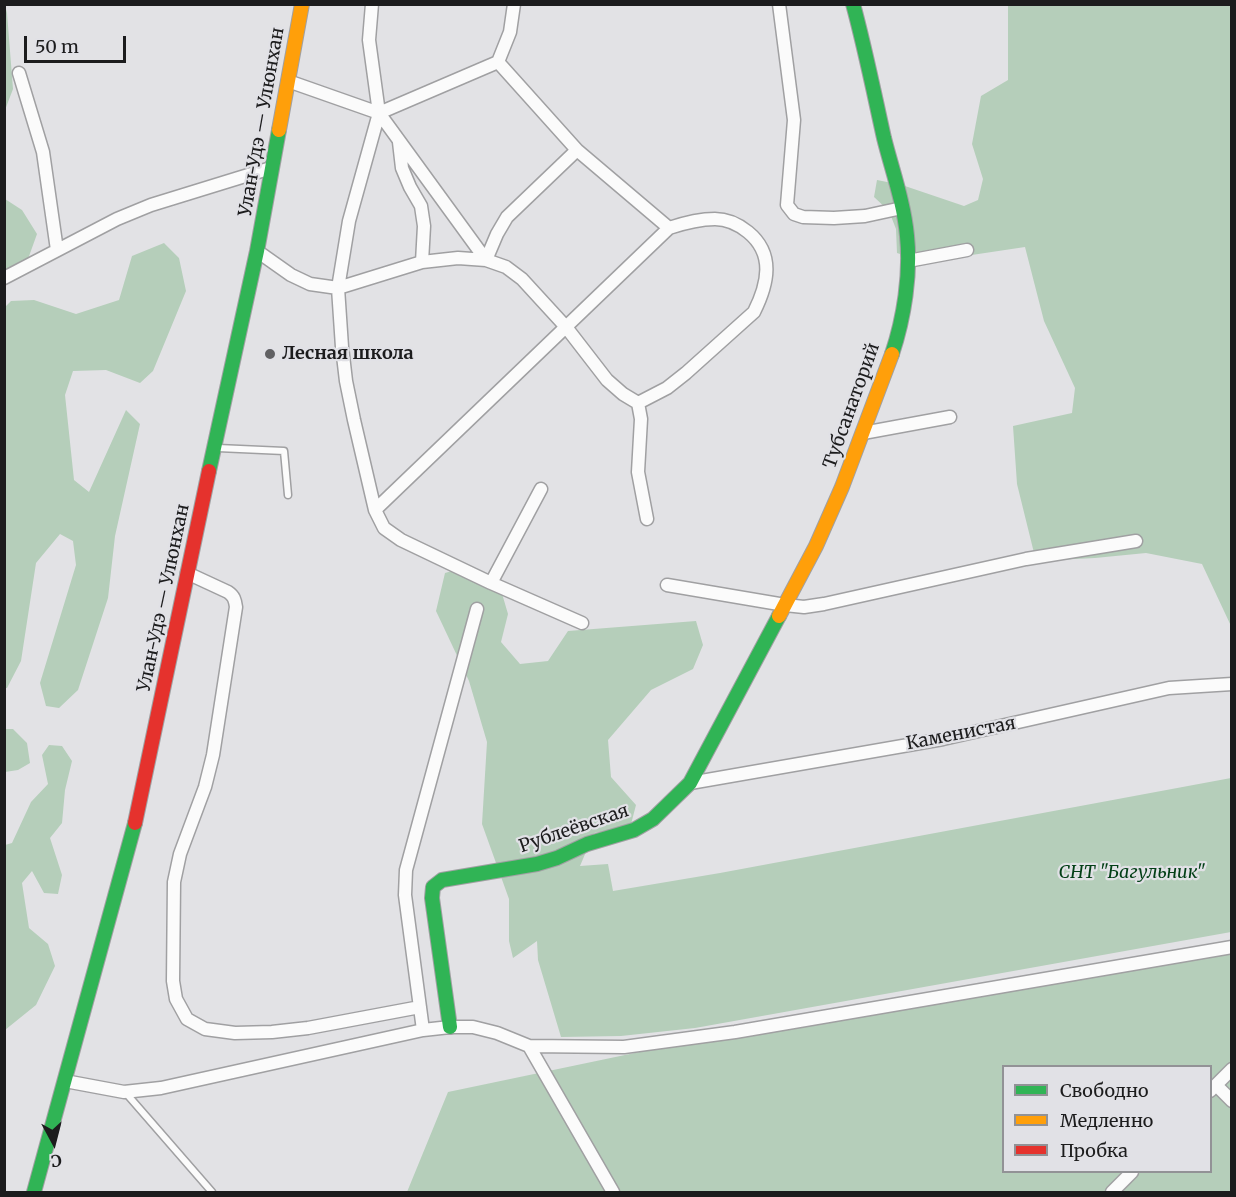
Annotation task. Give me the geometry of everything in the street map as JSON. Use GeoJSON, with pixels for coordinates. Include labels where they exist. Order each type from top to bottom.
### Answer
{"type":"FeatureCollection","features":[{"type":"Feature","properties":{"kind":"street","name":"Улан-Удэ — Улюнхан"},"geometry":{"type":"LineString","coordinates":[[34,1192],[134,828],[257,251],[302,4]]}},
{"type":"Feature","properties":{"kind":"street"},"geometry":{"type":"LineString","coordinates":[[372,4],[369,40],[380,113],[349,221],[338,288],[346,381],[375,510],[384,528],[401,540],[582,623]]}},
{"type":"Feature","properties":{"kind":"street"},"geometry":{"type":"LineString","coordinates":[[380,113],[498,62],[510,32],[514,4]]}},
{"type":"Feature","properties":{"kind":"street"},"geometry":{"type":"LineString","coordinates":[[779,4],[794,120],[787,205],[794,214],[803,217],[834,218],[865,216],[902,208]]}},
{"type":"Feature","properties":{"kind":"street","name":"Тубсанаторий"},"geometry":{"type":"LineString","coordinates":[[785,605],[816,546],[842,487],[894,347],[905,299],[908,261],[907,235],[853,4]]}},
{"type":"Feature","properties":{"kind":"street"},"geometry":{"type":"LineString","coordinates":[[498,62],[577,150],[669,228]]}},
{"type":"Feature","properties":{"kind":"street"},"geometry":{"type":"LineString","coordinates":[[19,73],[43,152],[57,250]]}},
{"type":"Feature","properties":{"kind":"street"},"geometry":{"type":"LineString","coordinates":[[288,81],[380,113],[486,260]]}},
{"type":"Feature","properties":{"kind":"street"},"geometry":{"type":"LineString","coordinates":[[399,140],[402,168],[421,206],[424,226],[422,262]]}},
{"type":"Feature","properties":{"kind":"street"},"geometry":{"type":"LineString","coordinates":[[486,260],[507,217],[577,150]]}},
{"type":"Feature","properties":{"kind":"street"},"geometry":{"type":"LineString","coordinates":[[4,278],[117,219],[151,205],[271,168]]}},
{"type":"Feature","properties":{"kind":"street"},"geometry":{"type":"LineString","coordinates":[[375,510],[669,228],[691,221],[716,219],[738,224],[756,239],[766,257],[766,279],[761,299],[754,312],[667,388],[638,403]]}},
{"type":"Feature","properties":{"kind":"street"},"geometry":{"type":"LineString","coordinates":[[908,261],[967,250]]}},
{"type":"Feature","properties":{"kind":"street"},"geometry":{"type":"LineString","coordinates":[[257,251],[291,275],[310,284],[338,288],[422,262],[458,258],[486,260],[506,267],[522,279],[566,327],[607,380],[638,403],[641,419],[638,472],[647,519]]}},
{"type":"Feature","properties":{"kind":"street"},"geometry":{"type":"LineString","coordinates":[[863,433],[950,417]]}},
{"type":"Feature","properties":{"kind":"street"},"geometry":{"type":"LineString","coordinates":[[491,583],[541,489]]}},
{"type":"Feature","properties":{"kind":"street"},"geometry":{"type":"LineString","coordinates":[[667,585],[804,607],[1026,559],[1136,541]]}},
{"type":"Feature","properties":{"kind":"street"},"geometry":{"type":"LineString","coordinates":[[187,573],[228,592],[236,601],[236,607],[213,755],[205,787],[180,854],[174,882],[173,981],[176,999],[187,1019],[205,1029],[236,1033],[308,1028],[420,1007]]}},
{"type":"Feature","properties":{"kind":"street","name":"Рублеёвская"},"geometry":{"type":"LineString","coordinates":[[450,1027],[432,898],[433,887],[442,880],[537,864],[557,858],[587,844],[634,830],[652,819],[690,783],[785,605]]}},
{"type":"Feature","properties":{"kind":"street"},"geometry":{"type":"LineString","coordinates":[[423,1030],[405,895],[405,870],[477,609]]}},
{"type":"Feature","properties":{"kind":"street","name":"Каменистая"},"geometry":{"type":"LineString","coordinates":[[690,783],[943,739],[1169,688],[1232,684]]}},
{"type":"Feature","properties":{"kind":"street"},"geometry":{"type":"LineString","coordinates":[[65,1081],[124,1092],[161,1088],[423,1030],[450,1027],[473,1027],[529,1046],[624,1047],[735,1032],[1232,947]]}},
{"type":"Feature","properties":{"kind":"street"},"geometry":{"type":"LineString","coordinates":[[529,1046],[613,1192]]}},
{"type":"Feature","properties":{"kind":"street"},"geometry":{"type":"LineString","coordinates":[[1232,1069],[1213,1088],[1232,1101]]}},
{"type":"Feature","properties":{"kind":"street"},"geometry":{"type":"LineString","coordinates":[[1112,1192],[1131,1173]]}},
{"type":"Feature","properties":{"kind":"lane"},"geometry":{"type":"LineString","coordinates":[[214,448],[284,451],[288,495]]}},
{"type":"Feature","properties":{"kind":"lane"},"geometry":{"type":"LineString","coordinates":[[124,1092],[212,1192]]}},
{"type":"Feature","properties":{"kind":"green space"},"geometry":{"type":"Polygon","coordinates":[[[5,5],[13,89],[5,110],[5,5]]]}},
{"type":"Feature","properties":{"kind":"green space"},"geometry":{"type":"Polygon","coordinates":[[[1008,5],[1231,5],[1231,626],[1202,564],[1146,553],[1036,561],[1017,484],[1013,426],[1072,413],[1075,388],[1044,321],[1025,247],[925,262],[897,253],[896,229],[889,211],[874,197],[877,180],[902,185],[964,206],[978,200],[983,179],[972,144],[981,96],[1008,80],[1008,5]]]}},
{"type":"Feature","properties":{"kind":"green space"},"geometry":{"type":"Polygon","coordinates":[[[5,199],[22,210],[37,234],[28,259],[5,271],[5,199]]]}},
{"type":"Feature","properties":{"kind":"green space"},"geometry":{"type":"Polygon","coordinates":[[[164,243],[179,258],[186,291],[153,371],[140,383],[106,370],[73,371],[65,395],[74,480],[89,492],[126,410],[140,424],[115,536],[108,598],[78,690],[59,708],[46,706],[40,683],[76,565],[73,541],[60,534],[36,563],[21,661],[5,688],[5,307],[11,301],[34,300],[76,314],[119,300],[132,256],[164,243]]]}},
{"type":"Feature","properties":{"kind":"green space","name":"СНТ \"Багульник\""},"geometry":{"type":"Polygon","coordinates":[[[465,567],[498,580],[508,614],[501,642],[520,664],[548,661],[568,631],[696,621],[703,645],[693,669],[651,690],[608,740],[611,777],[636,805],[630,828],[594,833],[580,866],[608,864],[613,891],[1231,778],[1231,932],[695,1028],[621,1036],[561,1037],[538,960],[537,941],[513,958],[509,941],[509,899],[482,824],[487,742],[469,681],[436,611],[445,573],[465,567]]]}},
{"type":"Feature","properties":{"kind":"green space"},"geometry":{"type":"Polygon","coordinates":[[[4,729],[13,729],[27,743],[30,763],[18,770],[5,772],[4,729]]]}},
{"type":"Feature","properties":{"kind":"green space"},"geometry":{"type":"Polygon","coordinates":[[[49,745],[62,746],[72,761],[65,790],[62,823],[50,838],[62,875],[58,894],[44,893],[32,871],[22,883],[29,928],[48,944],[55,966],[36,1005],[5,1030],[5,845],[12,843],[31,802],[48,784],[42,755],[49,745]]]}},
{"type":"Feature","properties":{"kind":"green space"},"geometry":{"type":"Polygon","coordinates":[[[1231,948],[1231,1192],[407,1192],[448,1092],[735,1032],[1231,948]]]}},
{"type":"Feature","properties":{"kind":"traffic: fast"},"geometry":{"type":"LineString","coordinates":[[853,4],[884,138],[901,199],[907,236],[906,296],[892,354]]}},
{"type":"Feature","properties":{"kind":"traffic: fast"},"geometry":{"type":"LineString","coordinates":[[209,471],[257,251],[279,130]]}},
{"type":"Feature","properties":{"kind":"traffic: fast"},"geometry":{"type":"LineString","coordinates":[[450,1027],[432,898],[433,887],[442,880],[537,864],[557,858],[587,844],[634,830],[653,819],[690,783],[779,616]]}},
{"type":"Feature","properties":{"kind":"traffic: fast"},"geometry":{"type":"LineString","coordinates":[[34,1192],[135,823]]}},
{"type":"Feature","properties":{"kind":"traffic: slow"},"geometry":{"type":"LineString","coordinates":[[279,130],[302,4]]}},
{"type":"Feature","properties":{"kind":"traffic: slow"},"geometry":{"type":"LineString","coordinates":[[779,616],[816,546],[842,487],[892,354]]}},
{"type":"Feature","properties":{"kind":"traffic: jam"},"geometry":{"type":"LineString","coordinates":[[135,823],[209,471]]}},
{"type":"Feature","properties":{"kind":"place","name":"Лесная школа"},"geometry":{"type":"Point","coordinates":[270,354]}}]}
